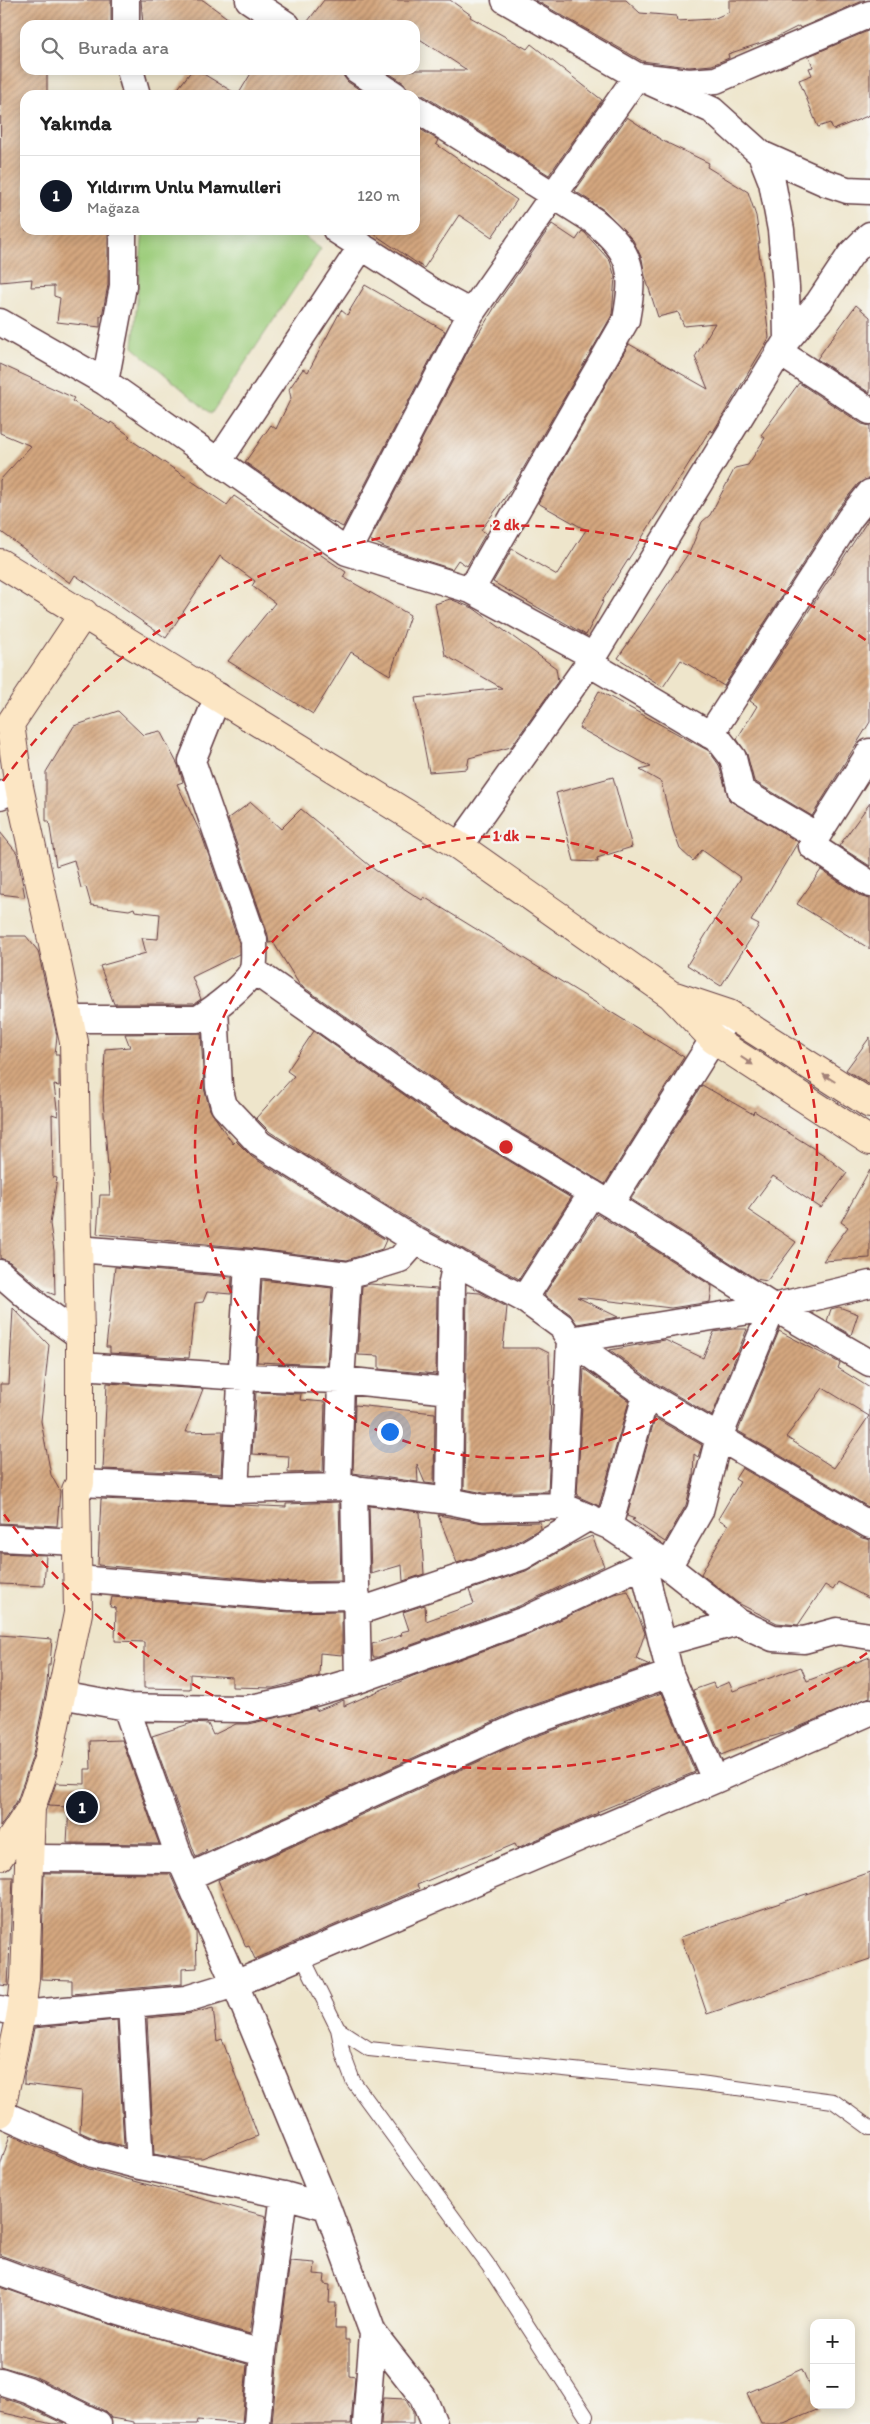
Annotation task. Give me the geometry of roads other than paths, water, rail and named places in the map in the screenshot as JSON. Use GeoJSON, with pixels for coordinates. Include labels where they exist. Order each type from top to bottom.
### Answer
{"type":"FeatureCollection","features":[{"type":"Feature","properties":{"kind":"street"},"geometry":{"type":"LineString","coordinates":[[126,0],[126,20]]}},
{"type":"Feature","properties":{"kind":"street"},"geometry":{"type":"LineString","coordinates":[[249,0],[279,20]]}},
{"type":"Feature","properties":{"kind":"street"},"geometry":{"type":"LineString","coordinates":[[508,1],[637,76],[712,110],[761,154],[826,184],[846,190],[870,191]]}},
{"type":"Feature","properties":{"kind":"street"},"geometry":{"type":"LineString","coordinates":[[637,76],[682,81],[716,80],[870,14]]}},
{"type":"Feature","properties":{"kind":"street"},"geometry":{"type":"LineString","coordinates":[[125,75],[126,90]]}},
{"type":"Feature","properties":{"kind":"street"},"geometry":{"type":"LineString","coordinates":[[131,75],[136,90]]}},
{"type":"Feature","properties":{"kind":"street"},"geometry":{"type":"LineString","coordinates":[[365,75],[388,90]]}},
{"type":"Feature","properties":{"kind":"street"},"geometry":{"type":"LineString","coordinates":[[347,552],[471,313],[637,76]]}},
{"type":"Feature","properties":{"kind":"street"},"geometry":{"type":"LineString","coordinates":[[420,111],[594,221],[613,237],[626,256],[632,286],[626,320],[471,590]]}},
{"type":"Feature","properties":{"kind":"street"},"geometry":{"type":"LineString","coordinates":[[761,154],[772,182],[781,230],[786,287],[783,346]]}},
{"type":"Feature","properties":{"kind":"street"},"geometry":{"type":"LineString","coordinates":[[105,382],[123,286],[123,235]]}},
{"type":"Feature","properties":{"kind":"street"},"geometry":{"type":"LineString","coordinates":[[344,235],[434,293],[471,313]]}},
{"type":"Feature","properties":{"kind":"street"},"geometry":{"type":"LineString","coordinates":[[459,846],[591,659],[783,346],[819,302],[850,254],[870,235]]}},
{"type":"Feature","properties":{"kind":"street"},"geometry":{"type":"LineString","coordinates":[[218,462],[362,246]]}},
{"type":"Feature","properties":{"kind":"street"},"geometry":{"type":"LineString","coordinates":[[0,322],[105,382],[347,552],[471,590],[591,659],[719,740],[733,758],[741,791],[817,836]]}},
{"type":"Feature","properties":{"kind":"street"},"geometry":{"type":"LineString","coordinates":[[783,346],[870,411]]}},
{"type":"Feature","properties":{"kind":"street"},"geometry":{"type":"LineString","coordinates":[[710,735],[850,518],[870,493]]}},
{"type":"Feature","properties":{"kind":"street"},"geometry":{"type":"LineString","coordinates":[[0,563],[84,613],[459,846],[671,995],[714,1040],[870,1141]]}},
{"type":"Feature","properties":{"kind":"street"},"geometry":{"type":"LineString","coordinates":[[0,1856],[31,1808],[48,1759],[78,1613],[76,1490],[80,1483],[80,1336],[74,1042],[9,792],[10,724],[84,613]]}},
{"type":"Feature","properties":{"kind":"street"},"geometry":{"type":"LineString","coordinates":[[69,1019],[198,1019],[215,1008],[239,987],[253,970],[254,940],[192,761],[218,696]]}},
{"type":"Feature","properties":{"kind":"street"},"geometry":{"type":"LineString","coordinates":[[870,752],[812,846],[870,884]]}},
{"type":"Feature","properties":{"kind":"street"},"geometry":{"type":"LineString","coordinates":[[253,970],[443,1104],[601,1198],[773,1308],[870,1364]]}},
{"type":"Feature","properties":{"kind":"street"},"geometry":{"type":"LineString","coordinates":[[671,995],[729,1014],[870,1104]]}},
{"type":"Feature","properties":{"kind":"street"},"geometry":{"type":"LineString","coordinates":[[215,1008],[219,1087],[224,1106],[260,1144],[416,1241],[524,1299],[562,1326],[570,1340],[646,1396],[719,1436],[870,1525]]}},
{"type":"Feature","properties":{"kind":"street"},"geometry":{"type":"LineString","coordinates":[[524,1299],[601,1198],[714,1040],[729,1014]]}},
{"type":"Feature","properties":{"kind":"street"},"geometry":{"type":"LineString","coordinates":[[78,1249],[248,1263],[348,1275],[400,1259],[416,1241]]}},
{"type":"Feature","properties":{"kind":"street"},"geometry":{"type":"LineString","coordinates":[[449,1500],[452,1282],[456,1262]]}},
{"type":"Feature","properties":{"kind":"street"},"geometry":{"type":"LineString","coordinates":[[235,1490],[243,1377],[248,1263]]}},
{"type":"Feature","properties":{"kind":"street"},"geometry":{"type":"LineString","coordinates":[[0,1273],[38,1306],[80,1336]]}},
{"type":"Feature","properties":{"kind":"street"},"geometry":{"type":"LineString","coordinates":[[348,1275],[341,1380],[346,1488],[357,1604],[358,1680]]}},
{"type":"Feature","properties":{"kind":"street"},"geometry":{"type":"LineString","coordinates":[[570,1340],[773,1308],[870,1284]]}},
{"type":"Feature","properties":{"kind":"street"},"geometry":{"type":"LineString","coordinates":[[61,1695],[126,1707],[246,1709],[290,1700],[358,1680],[525,1620],[656,1563],[700,1511],[719,1436],[773,1308]]}},
{"type":"Feature","properties":{"kind":"street"},"geometry":{"type":"LineString","coordinates":[[562,1506],[570,1340]]}},
{"type":"Feature","properties":{"kind":"street"},"geometry":{"type":"LineString","coordinates":[[80,1366],[243,1377],[341,1380],[451,1391]]}},
{"type":"Feature","properties":{"kind":"street"},"geometry":{"type":"LineString","coordinates":[[78,1579],[357,1604],[521,1557],[599,1522],[646,1396]]}},
{"type":"Feature","properties":{"kind":"street"},"geometry":{"type":"LineString","coordinates":[[80,1483],[235,1490],[346,1488],[449,1500],[483,1508],[562,1506],[599,1522],[738,1622],[773,1638],[804,1640],[837,1631],[870,1636]]}},
{"type":"Feature","properties":{"kind":"street"},"geometry":{"type":"LineString","coordinates":[[0,1538],[77,1542]]}},
{"type":"Feature","properties":{"kind":"street"},"geometry":{"type":"LineString","coordinates":[[656,1563],[663,1643],[670,1674],[714,1780]]}},
{"type":"Feature","properties":{"kind":"street"},"geometry":{"type":"LineString","coordinates":[[663,1643],[738,1622]]}},
{"type":"Feature","properties":{"kind":"street"},"geometry":{"type":"LineString","coordinates":[[30,1858],[184,1868],[522,1725],[670,1674]]}},
{"type":"Feature","properties":{"kind":"street"},"geometry":{"type":"LineString","coordinates":[[126,1707],[184,1868],[235,1984],[327,2207],[373,2333],[423,2397],[434,2424]]}},
{"type":"Feature","properties":{"kind":"street"},"geometry":{"type":"LineString","coordinates":[[11,2011],[131,2004],[186,1998],[235,1984],[870,1712]]}},
{"type":"Feature","properties":{"kind":"street"},"geometry":{"type":"LineString","coordinates":[[31,1808],[26,1979],[11,2011],[0,2113],[93,2154],[140,2166],[284,2195],[327,2207]]}},
{"type":"Feature","properties":{"kind":"street"},"geometry":{"type":"LineString","coordinates":[[131,2004],[140,2166]]}},
{"type":"Feature","properties":{"kind":"street"},"geometry":{"type":"LineString","coordinates":[[257,2424],[263,2353],[284,2195]]}},
{"type":"Feature","properties":{"kind":"street"},"geometry":{"type":"LineString","coordinates":[[0,2272],[110,2310],[263,2353]]}},
{"type":"Feature","properties":{"kind":"street"},"geometry":{"type":"LineString","coordinates":[[366,2424],[373,2333]]}},
{"type":"Feature","properties":{"kind":"street"},"geometry":{"type":"LineString","coordinates":[[0,2381],[28,2390],[98,2424]]}},
{"type":"Feature","properties":{"kind":"lane"},"geometry":{"type":"LineString","coordinates":[[302,1956],[338,2029],[343,2054],[353,2081],[488,2265],[586,2416]]}},
{"type":"Feature","properties":{"kind":"lane"},"geometry":{"type":"LineString","coordinates":[[338,2029],[370,2049],[700,2083],[833,2101],[870,2128]]}},
{"type":"Feature","properties":{"kind":"place","name":"Yıldırım Unlu Mamulleri"},"geometry":{"type":"Point","coordinates":[82,1807]}}]}
